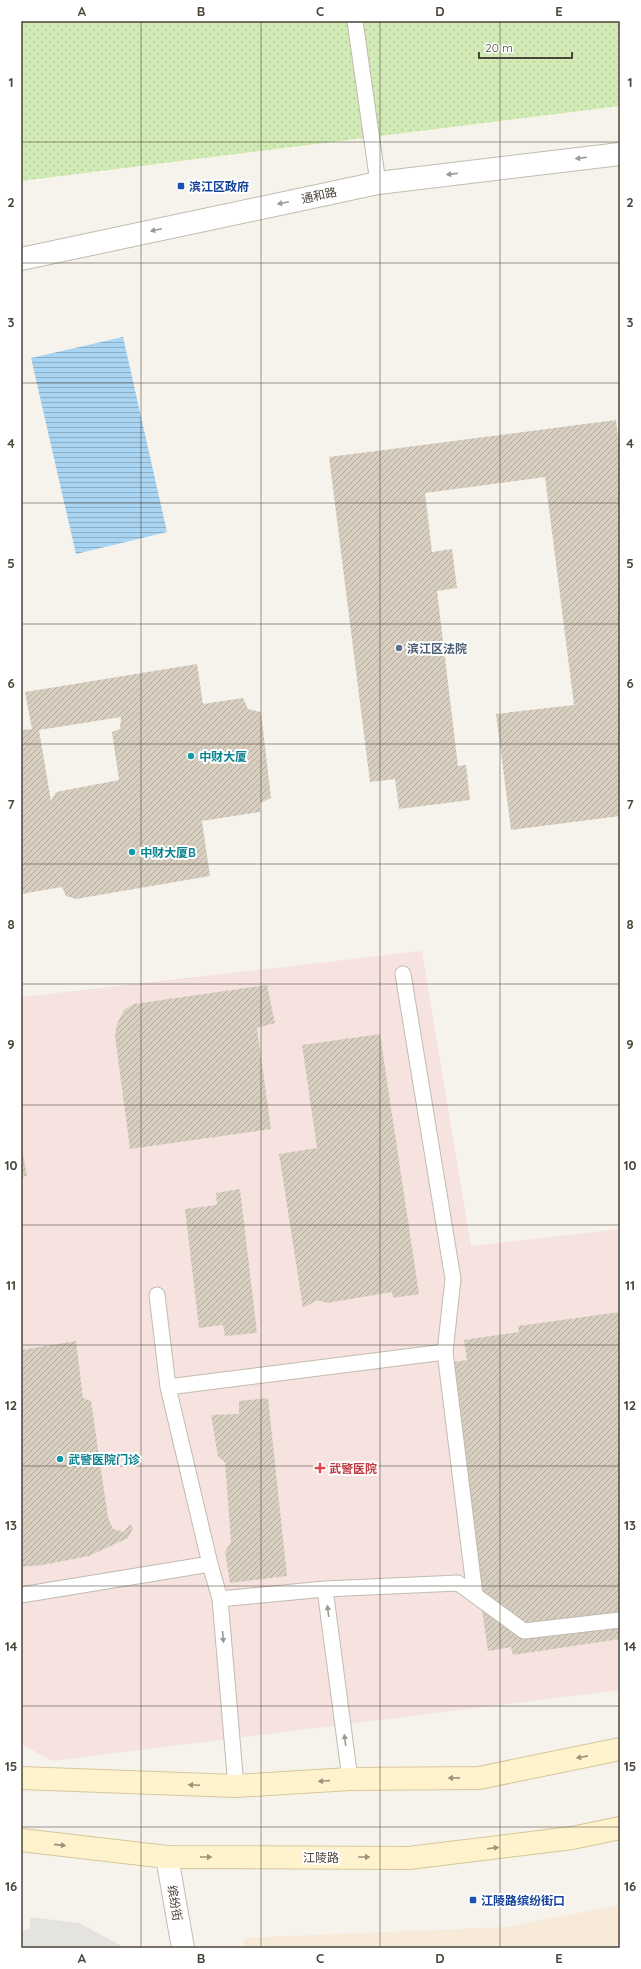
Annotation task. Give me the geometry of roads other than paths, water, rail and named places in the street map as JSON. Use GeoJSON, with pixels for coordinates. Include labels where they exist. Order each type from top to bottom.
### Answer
{"type":"FeatureCollection","features":[{"type":"Feature","properties":{"kind":"main road"},"geometry":{"type":"LineString","coordinates":[[21,1778],[236,1786],[350,1779],[479,1778],[620,1749]]}},
{"type":"Feature","properties":{"kind":"main road","name":"江陵路"},"geometry":{"type":"LineString","coordinates":[[21,1840],[167,1857],[409,1858],[572,1838],[620,1828]]}},
{"type":"Feature","properties":{"kind":"street","name":"通和路"},"geometry":{"type":"LineString","coordinates":[[21,259],[378,183],[620,154]]}},
{"type":"Feature","properties":{"kind":"street","name":"缤纷街"},"geometry":{"type":"LineString","coordinates":[[167,1857],[183,1948]]}},
{"type":"Feature","properties":{"kind":"lane"},"geometry":{"type":"LineString","coordinates":[[355,21],[378,183]]}},
{"type":"Feature","properties":{"kind":"lane"},"geometry":{"type":"LineString","coordinates":[[403,974],[453,1280],[445,1352],[474,1595]]}},
{"type":"Feature","properties":{"kind":"lane"},"geometry":{"type":"LineString","coordinates":[[157,1295],[168,1388],[210,1564],[220,1599],[236,1786]]}},
{"type":"Feature","properties":{"kind":"lane"},"geometry":{"type":"LineString","coordinates":[[168,1388],[445,1352]]}},
{"type":"Feature","properties":{"kind":"lane"},"geometry":{"type":"LineString","coordinates":[[21,1595],[210,1564]]}},
{"type":"Feature","properties":{"kind":"lane"},"geometry":{"type":"LineString","coordinates":[[220,1599],[325,1589],[458,1583],[524,1631],[620,1620]]}},
{"type":"Feature","properties":{"kind":"lane"},"geometry":{"type":"LineString","coordinates":[[325,1589],[350,1779]]}},
{"type":"Feature","properties":{"kind":"water"},"geometry":{"type":"Polygon","coordinates":[[[123,337],[167,532],[76,554],[31,358],[123,337]]]}},
{"type":"Feature","properties":{"kind":"place","name":"滨江区政府"},"geometry":{"type":"Point","coordinates":[181,186]}},
{"type":"Feature","properties":{"kind":"place","name":"滨江区法院"},"geometry":{"type":"Point","coordinates":[399,648]}},
{"type":"Feature","properties":{"kind":"place","name":"中财大厦"},"geometry":{"type":"Point","coordinates":[191,756]}},
{"type":"Feature","properties":{"kind":"place","name":"中财大厦B"},"geometry":{"type":"Point","coordinates":[132,852]}},
{"type":"Feature","properties":{"kind":"place","name":"武警医院门诊"},"geometry":{"type":"Point","coordinates":[60,1459]}},
{"type":"Feature","properties":{"kind":"place","name":"武警医院"},"geometry":{"type":"Point","coordinates":[320,1468]}},
{"type":"Feature","properties":{"kind":"place","name":"江陵路缤纷街口"},"geometry":{"type":"Point","coordinates":[473,1900]}}]}
